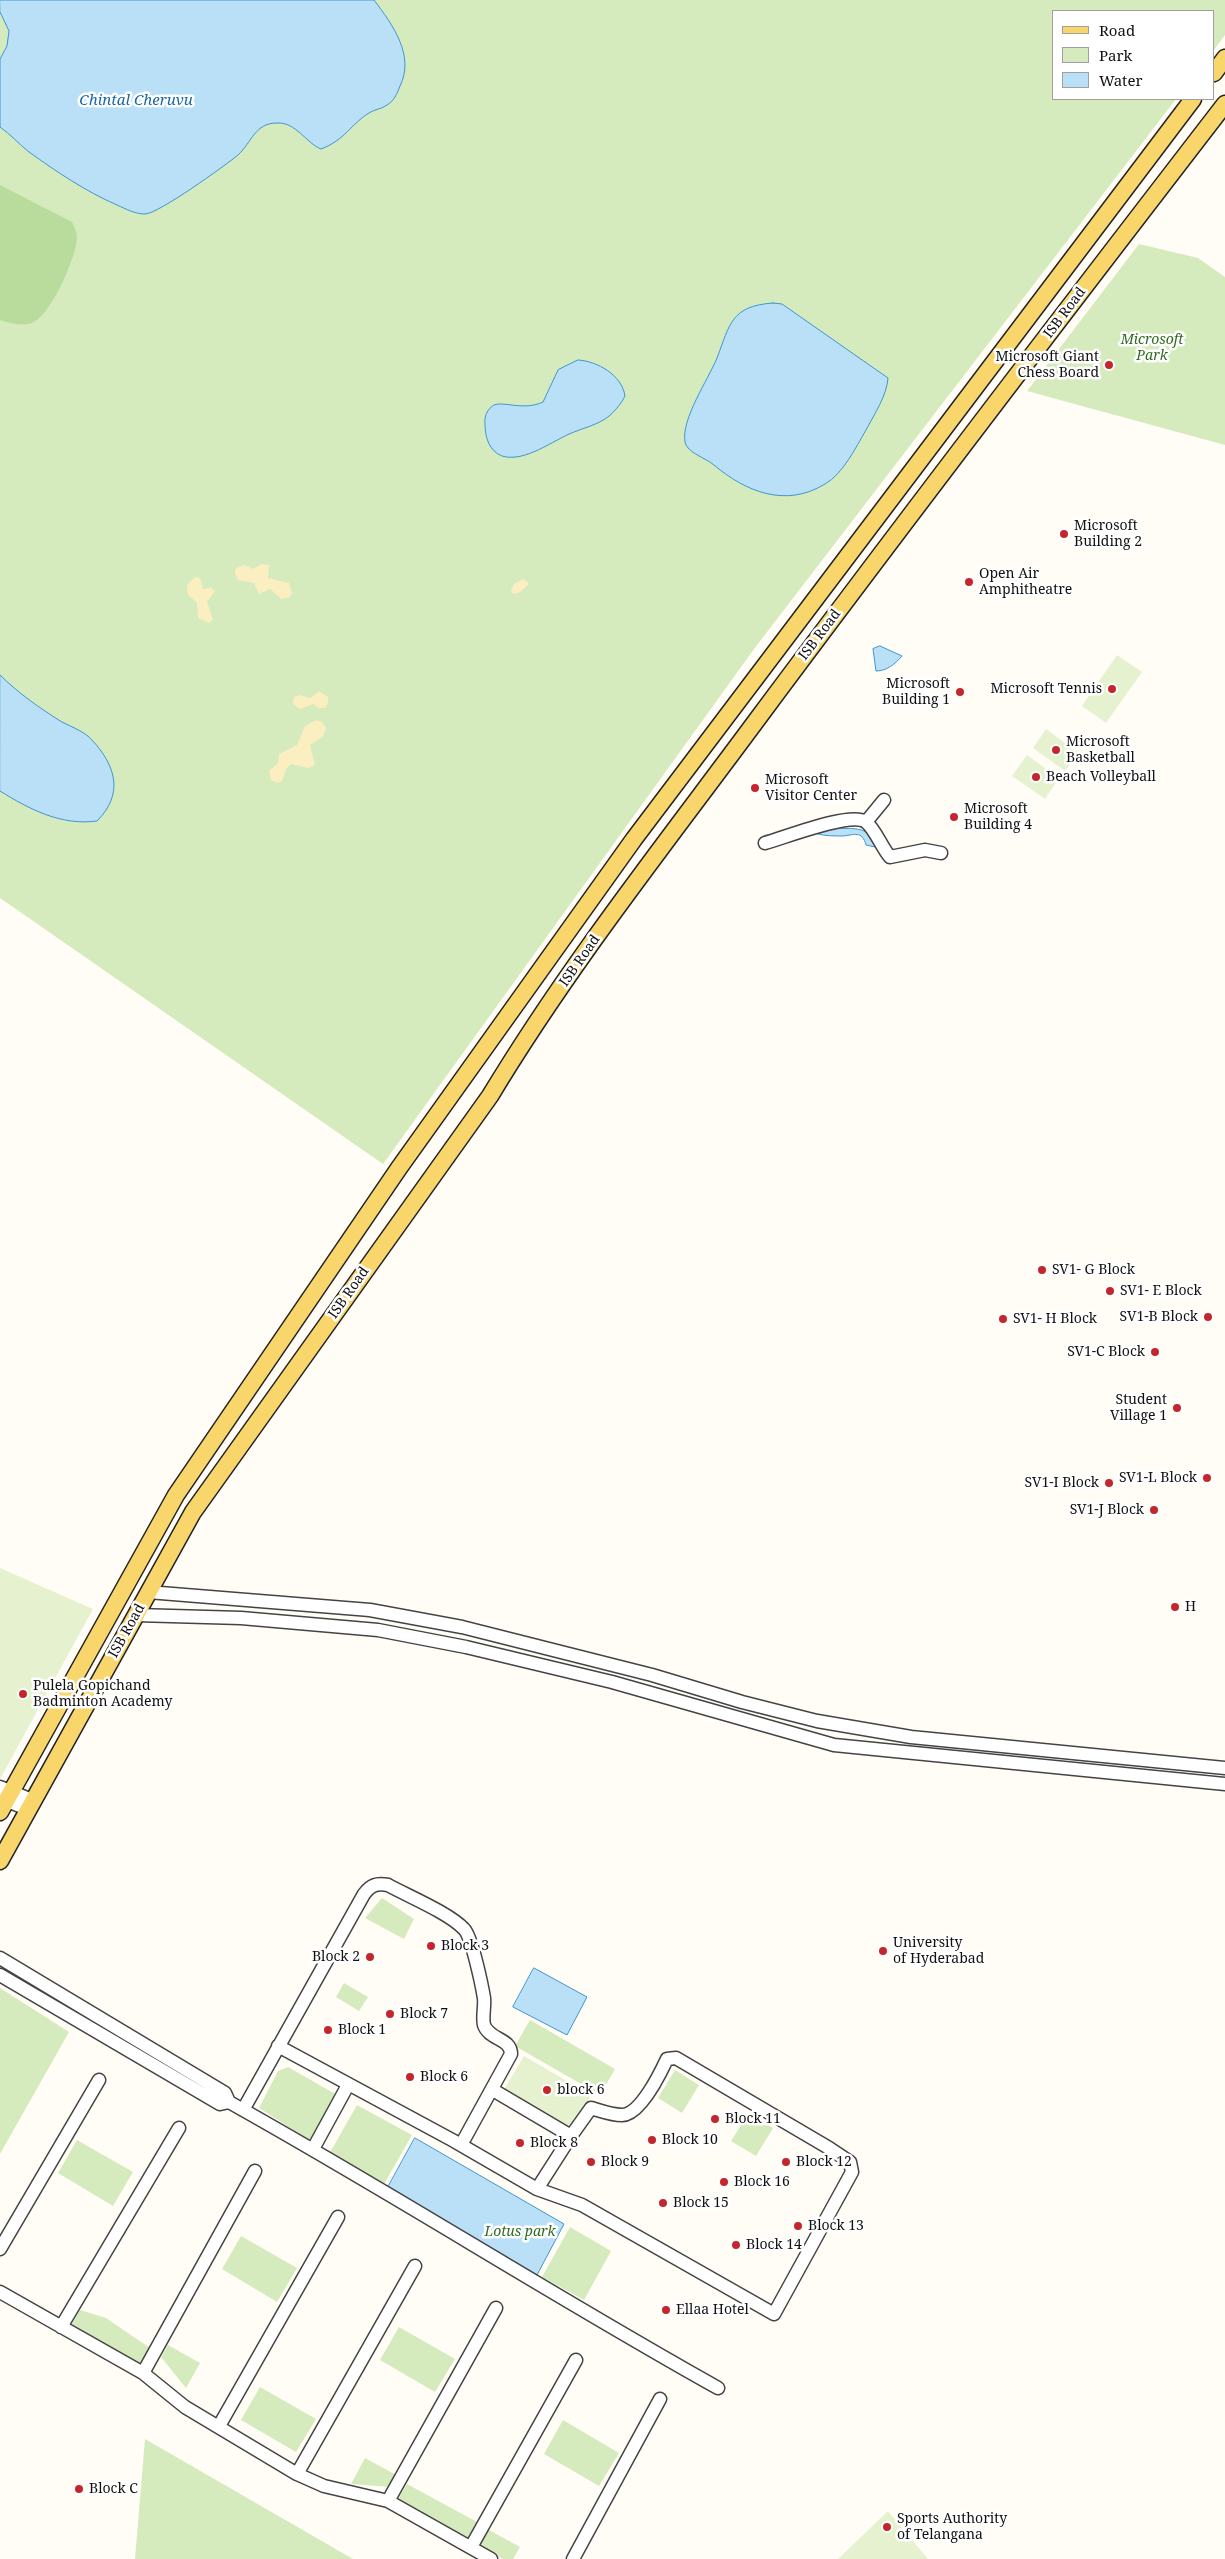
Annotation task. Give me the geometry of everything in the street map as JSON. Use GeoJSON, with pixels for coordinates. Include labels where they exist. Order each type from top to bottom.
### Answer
{"type":"FeatureCollection","features":[{"type":"Feature","properties":{"kind":"main road"},"geometry":{"type":"LineString","coordinates":[[1215,72],[1225,58]]}},
{"type":"Feature","properties":{"kind":"main road","name":"ISB Road"},"geometry":{"type":"LineString","coordinates":[[3,1798],[176,1495],[399,1168],[640,831],[1193,100]]}},
{"type":"Feature","properties":{"kind":"main road","name":"ISB Road"},"geometry":{"type":"LineString","coordinates":[[0,1861],[194,1512],[490,1096],[522,1044],[643,873],[869,568],[1225,104]]}},
{"type":"Feature","properties":{"kind":"street"},"geometry":{"type":"LineString","coordinates":[[866,822],[884,800]]}},
{"type":"Feature","properties":{"kind":"street"},"geometry":{"type":"LineString","coordinates":[[766,844],[835,822],[858,820],[866,822],[893,858],[925,850],[941,853]]}},
{"type":"Feature","properties":{"kind":"street"},"geometry":{"type":"LineString","coordinates":[[148,1592],[370,1610],[462,1627],[652,1675],[742,1702],[817,1721],[902,1735],[1225,1768]]}},
{"type":"Feature","properties":{"kind":"street"},"geometry":{"type":"LineString","coordinates":[[136,1615],[241,1618],[378,1630],[466,1648],[612,1682],[834,1745],[1225,1784]]}},
{"type":"Feature","properties":{"kind":"street"},"geometry":{"type":"LineString","coordinates":[[3,1798],[30,1805]]}},
{"type":"Feature","properties":{"kind":"street"},"geometry":{"type":"LineString","coordinates":[[243,2110],[364,1894],[371,1886],[379,1883],[388,1885],[465,1929],[473,1948],[484,1998],[484,2025],[488,2032],[511,2049],[511,2054],[493,2090],[461,2145]]}},
{"type":"Feature","properties":{"kind":"street"},"geometry":{"type":"LineString","coordinates":[[0,1958],[225,2093],[229,2102],[313,2149],[595,2319],[718,2388]]}},
{"type":"Feature","properties":{"kind":"street"},"geometry":{"type":"LineString","coordinates":[[0,1975],[220,2104],[229,2102]]}},
{"type":"Feature","properties":{"kind":"street"},"geometry":{"type":"LineString","coordinates":[[278,2046],[461,2145],[537,2189],[582,2204],[774,2314],[852,2172],[850,2162],[829,2148],[676,2058],[667,2059],[658,2078],[634,2111],[624,2115],[591,2108],[537,2189]]}},
{"type":"Feature","properties":{"kind":"street"},"geometry":{"type":"LineString","coordinates":[[0,2249],[99,2080]]}},
{"type":"Feature","properties":{"kind":"street"},"geometry":{"type":"LineString","coordinates":[[313,2149],[348,2085]]}},
{"type":"Feature","properties":{"kind":"street"},"geometry":{"type":"LineString","coordinates":[[493,2090],[571,2136]]}},
{"type":"Feature","properties":{"kind":"street"},"geometry":{"type":"LineString","coordinates":[[61,2327],[179,2128]]}},
{"type":"Feature","properties":{"kind":"street"},"geometry":{"type":"LineString","coordinates":[[142,2373],[255,2171]]}},
{"type":"Feature","properties":{"kind":"street"},"geometry":{"type":"LineString","coordinates":[[219,2426],[338,2216]]}},
{"type":"Feature","properties":{"kind":"street"},"geometry":{"type":"LineString","coordinates":[[297,2474],[415,2266]]}},
{"type":"Feature","properties":{"kind":"street"},"geometry":{"type":"LineString","coordinates":[[0,2292],[142,2373],[185,2407],[297,2474],[324,2486],[388,2501],[492,2559]]}},
{"type":"Feature","properties":{"kind":"street"},"geometry":{"type":"LineString","coordinates":[[388,2501],[496,2308]]}},
{"type":"Feature","properties":{"kind":"street"},"geometry":{"type":"LineString","coordinates":[[470,2547],[576,2360]]}},
{"type":"Feature","properties":{"kind":"street"},"geometry":{"type":"LineString","coordinates":[[573,2559],[660,2399]]}},
{"type":"Feature","properties":{"kind":"green space"},"geometry":{"type":"Polygon","coordinates":[[[0,0],[1225,0],[1225,35],[1215,49],[1215,10],[1052,10],[1052,100],[1175,100],[754,649],[383,1164],[0,898],[0,0]]]}},
{"type":"Feature","properties":{"kind":"green space"},"geometry":{"type":"Polygon","coordinates":[[[0,185],[72,222],[77,237],[73,257],[55,297],[41,317],[34,322],[26,324],[0,320],[0,185]]]}},
{"type":"Feature","properties":{"kind":"green space","name":"Microsoft Park"},"geometry":{"type":"Polygon","coordinates":[[[1139,244],[1198,258],[1225,277],[1225,445],[1027,391],[1139,244]]]}},
{"type":"Feature","properties":{"kind":"green space","name":"Microsoft Tennis"},"geometry":{"type":"Polygon","coordinates":[[[1117,655],[1142,672],[1106,723],[1082,706],[1117,655]]]}},
{"type":"Feature","properties":{"kind":"green space","name":"Microsoft Basketball"},"geometry":{"type":"Polygon","coordinates":[[[1046,729],[1079,753],[1065,771],[1033,748],[1046,729]]]}},
{"type":"Feature","properties":{"kind":"green space","name":"Beach Volleyball"},"geometry":{"type":"Polygon","coordinates":[[[1027,755],[1059,778],[1045,799],[1012,776],[1027,755]]]}},
{"type":"Feature","properties":{"kind":"green space","name":"Pulela Gopichand Badminton Academy"},"geometry":{"type":"Polygon","coordinates":[[[0,1568],[93,1609],[0,1779],[0,1568]]]}},
{"type":"Feature","properties":{"kind":"green space"},"geometry":{"type":"Polygon","coordinates":[[[382,1898],[414,1919],[404,1939],[365,1918],[382,1898]]]}},
{"type":"Feature","properties":{"kind":"green space"},"geometry":{"type":"Polygon","coordinates":[[[344,1983],[368,1997],[359,2011],[336,1997],[344,1983]]]}},
{"type":"Feature","properties":{"kind":"green space"},"geometry":{"type":"Polygon","coordinates":[[[0,1988],[69,2032],[0,2154],[0,1988]]]}},
{"type":"Feature","properties":{"kind":"green space"},"geometry":{"type":"Polygon","coordinates":[[[530,2020],[615,2069],[600,2095],[515,2046],[530,2020]]]}},
{"type":"Feature","properties":{"kind":"green space"},"geometry":{"type":"Polygon","coordinates":[[[524,2056],[591,2095],[571,2136],[502,2093],[524,2056]]]}},
{"type":"Feature","properties":{"kind":"green space"},"geometry":{"type":"Polygon","coordinates":[[[288,2067],[337,2095],[311,2141],[259,2108],[278,2071],[288,2067]]]}},
{"type":"Feature","properties":{"kind":"green space"},"geometry":{"type":"Polygon","coordinates":[[[675,2070],[699,2085],[682,2113],[658,2098],[675,2070]]]}},
{"type":"Feature","properties":{"kind":"green space"},"geometry":{"type":"Polygon","coordinates":[[[357,2105],[412,2135],[383,2186],[328,2156],[357,2105]]]}},
{"type":"Feature","properties":{"kind":"green space"},"geometry":{"type":"Polygon","coordinates":[[[749,2113],[773,2128],[756,2156],[731,2141],[749,2113]]]}},
{"type":"Feature","properties":{"kind":"green space"},"geometry":{"type":"Polygon","coordinates":[[[77,2140],[133,2172],[113,2206],[58,2173],[77,2140]]]}},
{"type":"Feature","properties":{"kind":"green space"},"geometry":{"type":"Polygon","coordinates":[[[570,2227],[611,2251],[584,2300],[542,2277],[570,2227]]]}},
{"type":"Feature","properties":{"kind":"green space"},"geometry":{"type":"Polygon","coordinates":[[[241,2236],[297,2268],[277,2302],[222,2269],[241,2236]]]}},
{"type":"Feature","properties":{"kind":"green space"},"geometry":{"type":"Polygon","coordinates":[[[80,2310],[106,2318],[150,2348],[142,2366],[72,2324],[80,2310]]]}},
{"type":"Feature","properties":{"kind":"green space"},"geometry":{"type":"Polygon","coordinates":[[[399,2327],[455,2359],[435,2392],[380,2360],[399,2327]]]}},
{"type":"Feature","properties":{"kind":"green space"},"geometry":{"type":"Polygon","coordinates":[[[168,2345],[200,2363],[186,2388],[161,2357],[168,2345]]]}},
{"type":"Feature","properties":{"kind":"green space"},"geometry":{"type":"Polygon","coordinates":[[[260,2387],[316,2419],[296,2452],[241,2420],[260,2387]]]}},
{"type":"Feature","properties":{"kind":"green space"},"geometry":{"type":"Polygon","coordinates":[[[563,2420],[619,2453],[599,2486],[544,2454],[563,2420]]]}},
{"type":"Feature","properties":{"kind":"green space"},"geometry":{"type":"Polygon","coordinates":[[[145,2439],[353,2559],[135,2559],[145,2439]]]}},
{"type":"Feature","properties":{"kind":"green space"},"geometry":{"type":"Polygon","coordinates":[[[365,2458],[398,2476],[390,2487],[351,2484],[365,2458]]]}},
{"type":"Feature","properties":{"kind":"green space"},"geometry":{"type":"Polygon","coordinates":[[[407,2484],[477,2522],[467,2539],[397,2501],[407,2484]]]}},
{"type":"Feature","properties":{"kind":"green space","name":"Sports Authority of Telangana"},"geometry":{"type":"Polygon","coordinates":[[[888,2511],[928,2559],[838,2559],[888,2511]]]}},
{"type":"Feature","properties":{"kind":"green space"},"geometry":{"type":"Polygon","coordinates":[[[489,2530],[520,2547],[513,2559],[503,2559],[479,2546],[489,2530]]]}},
{"type":"Feature","properties":{"kind":"sand"},"geometry":{"type":"Polygon","coordinates":[[[262,564],[269,565],[268,578],[289,583],[292,593],[290,597],[281,599],[270,589],[259,594],[254,583],[238,580],[235,573],[236,568],[245,565],[253,569],[262,564]]]}},
{"type":"Feature","properties":{"kind":"sand"},"geometry":{"type":"Polygon","coordinates":[[[195,577],[200,578],[203,589],[211,588],[215,591],[207,602],[213,619],[209,623],[198,618],[197,603],[188,595],[187,585],[195,577]]]}},
{"type":"Feature","properties":{"kind":"sand"},"geometry":{"type":"Polygon","coordinates":[[[523,579],[528,582],[528,585],[520,592],[513,594],[511,590],[514,584],[523,579]]]}},
{"type":"Feature","properties":{"kind":"sand"},"geometry":{"type":"Polygon","coordinates":[[[319,691],[328,697],[328,703],[325,708],[318,708],[313,704],[300,709],[293,704],[294,697],[299,695],[310,698],[319,691]]]}},
{"type":"Feature","properties":{"kind":"sand"},"geometry":{"type":"Polygon","coordinates":[[[316,720],[322,722],[326,728],[323,737],[310,745],[315,765],[308,768],[291,764],[286,769],[282,781],[277,783],[271,780],[269,771],[278,763],[279,754],[297,745],[305,726],[316,720]]]}},
{"type":"Feature","properties":{"kind":"water","name":"Chintal Cheruvu"},"geometry":{"type":"Polygon","coordinates":[[[0,0],[374,0],[395,30],[400,41],[405,63],[404,75],[398,92],[392,101],[363,117],[342,137],[329,145],[321,149],[295,129],[284,124],[277,123],[264,126],[238,155],[192,188],[152,212],[138,213],[105,200],[72,181],[29,152],[0,127],[0,59],[7,46],[9,31],[0,12],[0,0]]]}},
{"type":"Feature","properties":{"kind":"water"},"geometry":{"type":"Polygon","coordinates":[[[773,303],[782,304],[888,378],[880,405],[838,474],[825,484],[796,495],[781,496],[767,494],[739,483],[711,462],[689,449],[685,442],[687,422],[691,411],[713,367],[729,326],[740,313],[748,308],[773,303]]]}},
{"type":"Feature","properties":{"kind":"water"},"geometry":{"type":"Polygon","coordinates":[[[578,360],[600,366],[619,382],[625,396],[614,412],[598,423],[529,454],[511,457],[502,456],[494,451],[487,439],[485,429],[488,411],[498,404],[529,406],[543,402],[558,370],[578,360]]]}},
{"type":"Feature","properties":{"kind":"water"},"geometry":{"type":"Polygon","coordinates":[[[880,646],[902,656],[897,662],[884,670],[876,671],[873,649],[880,646]]]}},
{"type":"Feature","properties":{"kind":"water"},"geometry":{"type":"Polygon","coordinates":[[[0,675],[38,706],[86,735],[107,760],[114,780],[114,790],[106,811],[97,821],[71,821],[46,815],[0,791],[0,675]]]}},
{"type":"Feature","properties":{"kind":"water"},"geometry":{"type":"Polygon","coordinates":[[[831,828],[864,831],[869,834],[875,847],[866,845],[862,837],[857,834],[827,836],[818,834],[831,828]]]}},
{"type":"Feature","properties":{"kind":"water"},"geometry":{"type":"Polygon","coordinates":[[[534,1968],[587,1997],[567,2035],[513,2007],[534,1968]]]}},
{"type":"Feature","properties":{"kind":"water","name":"Lotus park"},"geometry":{"type":"Polygon","coordinates":[[[415,2138],[564,2224],[537,2275],[387,2189],[415,2138]]]}},
{"type":"Feature","properties":{"kind":"place","name":"Microsoft Giant Chess Board"},"geometry":{"type":"Point","coordinates":[1109,365]}},
{"type":"Feature","properties":{"kind":"place","name":"Microsoft Building 2"},"geometry":{"type":"Point","coordinates":[1064,534]}},
{"type":"Feature","properties":{"kind":"place","name":"Open Air Amphitheatre"},"geometry":{"type":"Point","coordinates":[969,582]}},
{"type":"Feature","properties":{"kind":"place","name":"Microsoft Tennis"},"geometry":{"type":"Point","coordinates":[1112,689]}},
{"type":"Feature","properties":{"kind":"place","name":"Microsoft Building 1"},"geometry":{"type":"Point","coordinates":[960,692]}},
{"type":"Feature","properties":{"kind":"place","name":"Microsoft Basketball"},"geometry":{"type":"Point","coordinates":[1056,750]}},
{"type":"Feature","properties":{"kind":"place","name":"Beach Volleyball"},"geometry":{"type":"Point","coordinates":[1036,777]}},
{"type":"Feature","properties":{"kind":"place","name":"Microsoft Visitor Center"},"geometry":{"type":"Point","coordinates":[755,788]}},
{"type":"Feature","properties":{"kind":"place","name":"Microsoft Building 4"},"geometry":{"type":"Point","coordinates":[954,817]}},
{"type":"Feature","properties":{"kind":"place","name":"SV1- G Block"},"geometry":{"type":"Point","coordinates":[1042,1270]}},
{"type":"Feature","properties":{"kind":"place","name":"SV1- E Block"},"geometry":{"type":"Point","coordinates":[1110,1291]}},
{"type":"Feature","properties":{"kind":"place","name":"SV1-B Block"},"geometry":{"type":"Point","coordinates":[1208,1317]}},
{"type":"Feature","properties":{"kind":"place","name":"SV1- H Block"},"geometry":{"type":"Point","coordinates":[1003,1319]}},
{"type":"Feature","properties":{"kind":"place","name":"SV1-C Block"},"geometry":{"type":"Point","coordinates":[1155,1352]}},
{"type":"Feature","properties":{"kind":"place","name":"Student Village 1"},"geometry":{"type":"Point","coordinates":[1177,1408]}},
{"type":"Feature","properties":{"kind":"place","name":"SV1-L Block"},"geometry":{"type":"Point","coordinates":[1207,1478]}},
{"type":"Feature","properties":{"kind":"place","name":"SV1-I Block"},"geometry":{"type":"Point","coordinates":[1109,1483]}},
{"type":"Feature","properties":{"kind":"place","name":"SV1-J Block"},"geometry":{"type":"Point","coordinates":[1154,1510]}},
{"type":"Feature","properties":{"kind":"place","name":"H"},"geometry":{"type":"Point","coordinates":[1175,1607]}},
{"type":"Feature","properties":{"kind":"place","name":"Pulela Gopichand Badminton Academy"},"geometry":{"type":"Point","coordinates":[23,1694]}},
{"type":"Feature","properties":{"kind":"place","name":"Block 3"},"geometry":{"type":"Point","coordinates":[431,1946]}},
{"type":"Feature","properties":{"kind":"place","name":"University of Hyderabad"},"geometry":{"type":"Point","coordinates":[883,1951]}},
{"type":"Feature","properties":{"kind":"place","name":"Block 2"},"geometry":{"type":"Point","coordinates":[370,1957]}},
{"type":"Feature","properties":{"kind":"place","name":"Block 7"},"geometry":{"type":"Point","coordinates":[390,2014]}},
{"type":"Feature","properties":{"kind":"place","name":"Block 1"},"geometry":{"type":"Point","coordinates":[328,2030]}},
{"type":"Feature","properties":{"kind":"place","name":"Block 6"},"geometry":{"type":"Point","coordinates":[410,2077]}},
{"type":"Feature","properties":{"kind":"place","name":"block 6"},"geometry":{"type":"Point","coordinates":[547,2090]}},
{"type":"Feature","properties":{"kind":"place","name":"Block 11"},"geometry":{"type":"Point","coordinates":[715,2119]}},
{"type":"Feature","properties":{"kind":"place","name":"Block 10"},"geometry":{"type":"Point","coordinates":[652,2140]}},
{"type":"Feature","properties":{"kind":"place","name":"Block 8"},"geometry":{"type":"Point","coordinates":[520,2143]}},
{"type":"Feature","properties":{"kind":"place","name":"Block 9"},"geometry":{"type":"Point","coordinates":[591,2162]}},
{"type":"Feature","properties":{"kind":"place","name":"Block 12"},"geometry":{"type":"Point","coordinates":[786,2162]}},
{"type":"Feature","properties":{"kind":"place","name":"Block 16"},"geometry":{"type":"Point","coordinates":[724,2182]}},
{"type":"Feature","properties":{"kind":"place","name":"Block 15"},"geometry":{"type":"Point","coordinates":[663,2203]}},
{"type":"Feature","properties":{"kind":"place","name":"Block 13"},"geometry":{"type":"Point","coordinates":[798,2226]}},
{"type":"Feature","properties":{"kind":"place","name":"Block 14"},"geometry":{"type":"Point","coordinates":[736,2245]}},
{"type":"Feature","properties":{"kind":"place","name":"Ellaa Hotel"},"geometry":{"type":"Point","coordinates":[666,2310]}},
{"type":"Feature","properties":{"kind":"place","name":"Block C"},"geometry":{"type":"Point","coordinates":[79,2489]}},
{"type":"Feature","properties":{"kind":"place","name":"Sports Authority of Telangana"},"geometry":{"type":"Point","coordinates":[887,2527]}}]}
